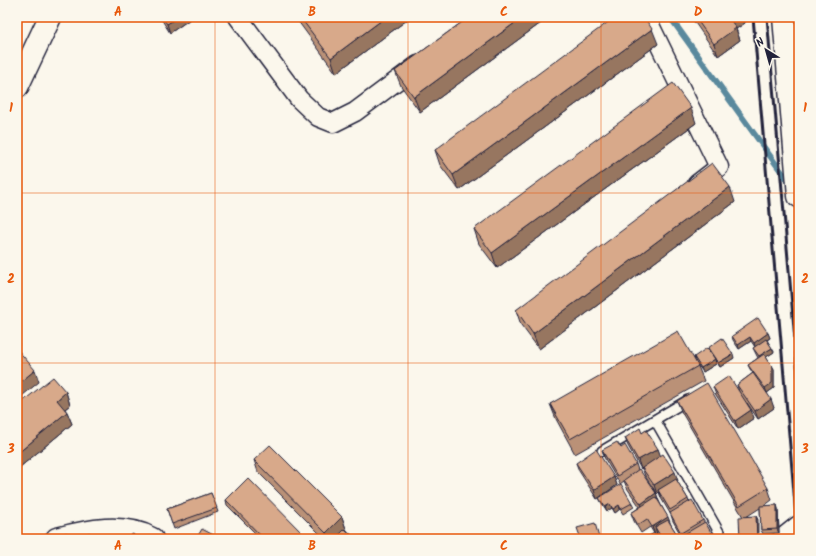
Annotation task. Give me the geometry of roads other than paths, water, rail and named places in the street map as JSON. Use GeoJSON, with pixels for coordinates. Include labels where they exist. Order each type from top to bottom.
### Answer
{"type":"FeatureCollection","features":[{"type":"Feature","properties":{"kind":"main road"},"geometry":{"type":"LineString","coordinates":[[17,86],[50,17]]}},
{"type":"Feature","properties":{"kind":"main road"},"geometry":{"type":"LineString","coordinates":[[784,17],[799,196]]}},
{"type":"Feature","properties":{"kind":"main road"},"geometry":{"type":"LineString","coordinates":[[784,539],[799,527]]}},
{"type":"Feature","properties":{"kind":"main road"},"geometry":{"type":"LineString","coordinates":[[57,539],[111,529],[144,534],[152,539]]}},
{"type":"Feature","properties":{"kind":"street"},"geometry":{"type":"LineString","coordinates":[[238,17],[299,99],[318,117],[333,123],[355,112],[432,55]]}},
{"type":"Feature","properties":{"kind":"street"},"geometry":{"type":"LineString","coordinates":[[646,17],[671,86],[719,167],[681,195]]}},
{"type":"Feature","properties":{"kind":"lane"},"geometry":{"type":"LineString","coordinates":[[602,451],[693,397]]}},
{"type":"Feature","properties":{"kind":"lane"},"geometry":{"type":"LineString","coordinates":[[654,420],[723,539]]}},
{"type":"Feature","properties":{"kind":"waterway"},"geometry":{"type":"LineString","coordinates":[[670,17],[791,185]]}},
{"type":"Feature","properties":{"kind":"railway"},"geometry":{"type":"LineString","coordinates":[[753,17],[798,539]]}},
{"type":"Feature","properties":{"kind":"railway"},"geometry":{"type":"LineString","coordinates":[[767,17],[799,386]]}}]}
